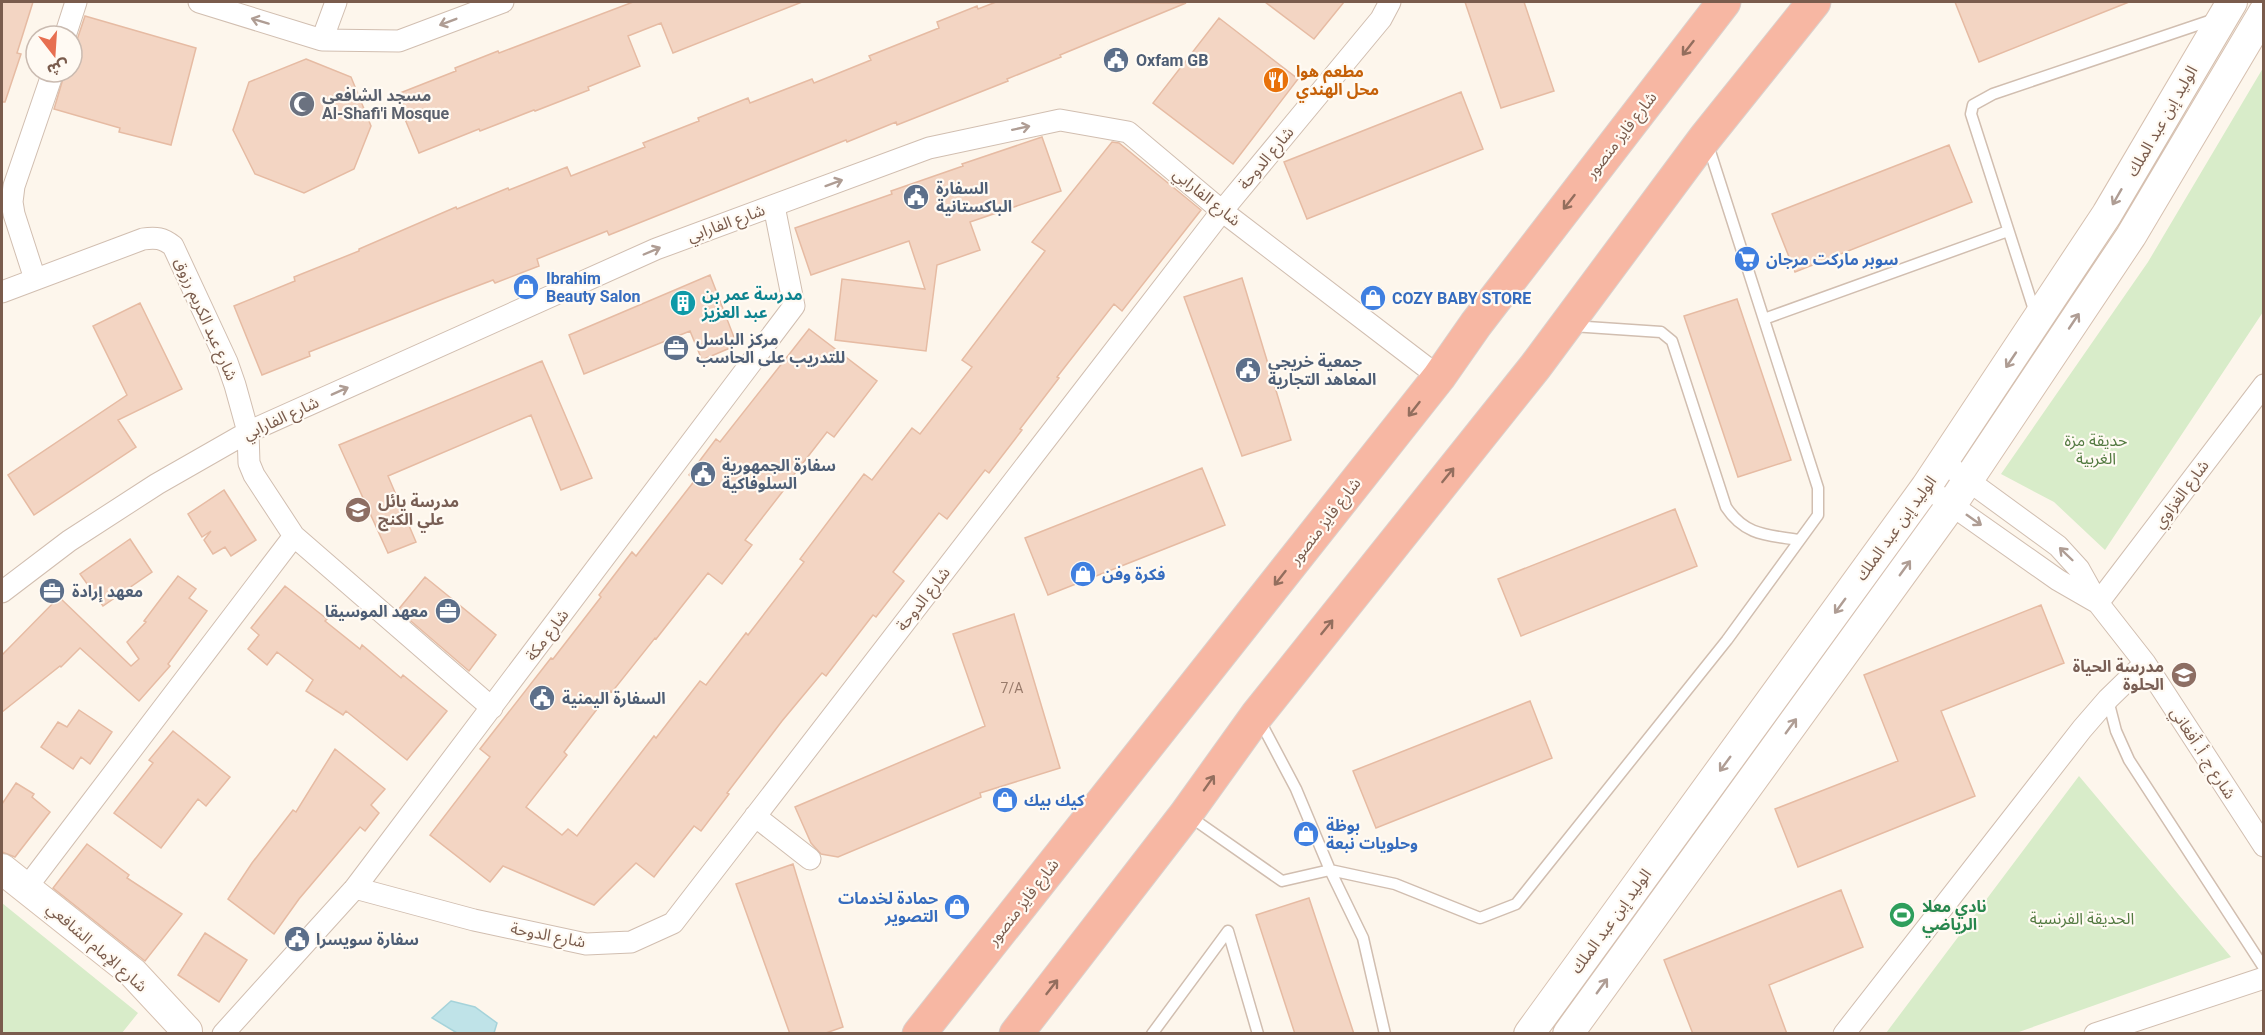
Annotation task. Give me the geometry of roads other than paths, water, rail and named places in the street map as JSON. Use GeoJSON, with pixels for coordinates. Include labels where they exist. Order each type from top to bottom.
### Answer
{"type":"FeatureCollection","features":[{"type":"Feature","properties":{"kind":"highway","name":"شارع فايز منصور"},"geometry":{"type":"LineString","coordinates":[[919,1034],[1439,377],[1476,324],[1724,2]]}},
{"type":"Feature","properties":{"kind":"highway"},"geometry":{"type":"LineString","coordinates":[[1016,1034],[1186,814],[1257,716],[1565,326],[1705,138],[1814,2]]}},
{"type":"Feature","properties":{"kind":"main road","name":"الوليد إبن عبد الملك"},"geometry":{"type":"LineString","coordinates":[[1529,1034],[1926,487],[2107,214],[2228,9]]}},
{"type":"Feature","properties":{"kind":"main road","name":"الوليد إبن عبد الملك"},"geometry":{"type":"LineString","coordinates":[[1568,1034],[1960,492],[2131,236],[2264,12]]}},
{"type":"Feature","properties":{"kind":"main road","name":"شارع الإمام الشافعي"},"geometry":{"type":"LineString","coordinates":[[2,869],[133,973],[191,1032]]}},
{"type":"Feature","properties":{"kind":"main road"},"geometry":{"type":"LineString","coordinates":[[156,1034],[191,1032]]}},
{"type":"Feature","properties":{"kind":"street"},"geometry":{"type":"LineString","coordinates":[[69,24],[76,2]]}},
{"type":"Feature","properties":{"kind":"street"},"geometry":{"type":"LineString","coordinates":[[199,2],[322,40],[399,41],[503,2]]}},
{"type":"Feature","properties":{"kind":"street"},"geometry":{"type":"LineString","coordinates":[[322,40],[336,2]]}},
{"type":"Feature","properties":{"kind":"street","name":"شارع الدوحة"},"geometry":{"type":"LineString","coordinates":[[355,888],[474,920],[586,944],[631,942],[673,923],[1382,7]]}},
{"type":"Feature","properties":{"kind":"street"},"geometry":{"type":"LineString","coordinates":[[35,279],[12,202],[14,186],[49,84]]}},
{"type":"Feature","properties":{"kind":"street","name":"شارع الفارابي"},"geometry":{"type":"LineString","coordinates":[[2,592],[69,541],[147,490],[248,432],[656,249],[929,148],[1060,120],[1128,132],[1222,211],[1439,377]]}},
{"type":"Feature","properties":{"kind":"street","name":"شارع مكة"},"geometry":{"type":"LineString","coordinates":[[223,1034],[355,888],[794,306],[774,206]]}},
{"type":"Feature","properties":{"kind":"street","name":"شارع عبد الكريم رزوق"},"geometry":{"type":"LineString","coordinates":[[2,292],[143,239],[155,237],[164,239],[178,254],[189,283],[227,362],[248,432],[249,463],[254,475],[294,536],[492,708]]}},
{"type":"Feature","properties":{"kind":"street","name":"شارع الغزاوي"},"geometry":{"type":"LineString","coordinates":[[2098,603],[2264,385]]}},
{"type":"Feature","properties":{"kind":"street","name":"شارع ج. أ. أفغاني"},"geometry":{"type":"LineString","coordinates":[[1943,462],[1960,492],[2058,580],[2098,603]]}},
{"type":"Feature","properties":{"kind":"street","name":"شارع ج. أ. أفغاني"},"geometry":{"type":"LineString","coordinates":[[1926,487],[1960,492],[2069,556],[2090,585],[2098,603],[2145,663],[2264,846]]}},
{"type":"Feature","properties":{"kind":"street"},"geometry":{"type":"LineString","coordinates":[[27,887],[294,536]]}},
{"type":"Feature","properties":{"kind":"street"},"geometry":{"type":"LineString","coordinates":[[1844,1034],[2075,738],[2108,699],[2145,663]]}},
{"type":"Feature","properties":{"kind":"street"},"geometry":{"type":"LineString","coordinates":[[755,816],[810,859]]}},
{"type":"Feature","properties":{"kind":"street"},"geometry":{"type":"LineString","coordinates":[[2095,1034],[2264,978]]}},
{"type":"Feature","properties":{"kind":"lane"},"geometry":{"type":"LineString","coordinates":[[2037,320],[1971,114],[1972,105],[1993,94],[2228,9]]}},
{"type":"Feature","properties":{"kind":"lane"},"geometry":{"type":"LineString","coordinates":[[1186,814],[1282,880],[1330,870],[1395,884],[1480,918],[1516,904],[1727,640],[1818,515],[1818,488],[1705,138]]}},
{"type":"Feature","properties":{"kind":"lane"},"geometry":{"type":"LineString","coordinates":[[1764,319],[2008,231]]}},
{"type":"Feature","properties":{"kind":"lane"},"geometry":{"type":"LineString","coordinates":[[1565,326],[1661,332],[1672,341],[1726,507],[1736,521],[1745,527],[1760,533],[1799,540]]}},
{"type":"Feature","properties":{"kind":"lane"},"geometry":{"type":"LineString","coordinates":[[2108,699],[2116,731],[2129,760],[2264,968]]}},
{"type":"Feature","properties":{"kind":"lane"},"geometry":{"type":"LineString","coordinates":[[1257,716],[1296,789],[1330,870],[1363,938],[1385,1034]]}},
{"type":"Feature","properties":{"kind":"lane"},"geometry":{"type":"LineString","coordinates":[[1152,1034],[1228,931],[1258,1034]]}},
{"type":"Feature","properties":{"kind":"water"},"geometry":{"type":"Polygon","coordinates":[[[451,1001],[475,1007],[497,1023],[494,1033],[457,1033],[432,1018],[451,1001]]]}},
{"type":"Feature","properties":{"kind":"place","name":"Oxfam GB"},"geometry":{"type":"Point","coordinates":[1116,60]}},
{"type":"Feature","properties":{"kind":"place","name":"مطعم هوا محل الهندي"},"geometry":{"type":"Point","coordinates":[1276,80]}},
{"type":"Feature","properties":{"kind":"place","name":"مسجد الشافعي Al-Shafi'i Mosque"},"geometry":{"type":"Point","coordinates":[302,104]}},
{"type":"Feature","properties":{"kind":"place","name":"السفارة الباكستانية"},"geometry":{"type":"Point","coordinates":[916,197]}},
{"type":"Feature","properties":{"kind":"place","name":"سوبر ماركت مرجان"},"geometry":{"type":"Point","coordinates":[1747,259]}},
{"type":"Feature","properties":{"kind":"place","name":"Ibrahim Beauty Salon"},"geometry":{"type":"Point","coordinates":[526,287]}},
{"type":"Feature","properties":{"kind":"place","name":"COZY BABY STORE"},"geometry":{"type":"Point","coordinates":[1373,298]}},
{"type":"Feature","properties":{"kind":"place","name":"مدرسة عمر بن عبد العزيز"},"geometry":{"type":"Point","coordinates":[683,303]}},
{"type":"Feature","properties":{"kind":"place","name":"مركز الباسل للتدريب على الحاسب"},"geometry":{"type":"Point","coordinates":[676,348]}},
{"type":"Feature","properties":{"kind":"place","name":"جمعية خريجي المعاهد التجارية"},"geometry":{"type":"Point","coordinates":[1248,370]}},
{"type":"Feature","properties":{"kind":"place","name":"سفارة الجمهورية السلوفاكية"},"geometry":{"type":"Point","coordinates":[703,474]}},
{"type":"Feature","properties":{"kind":"place","name":"مدرسة يائل علي الكنج"},"geometry":{"type":"Point","coordinates":[358,510]}},
{"type":"Feature","properties":{"kind":"place","name":"فكرة وفن"},"geometry":{"type":"Point","coordinates":[1083,574]}},
{"type":"Feature","properties":{"kind":"place","name":"معهد إرادة"},"geometry":{"type":"Point","coordinates":[52,591]}},
{"type":"Feature","properties":{"kind":"place","name":"معهد الموسيقا"},"geometry":{"type":"Point","coordinates":[448,611]}},
{"type":"Feature","properties":{"kind":"place","name":"مدرسة الحياة الحلوة"},"geometry":{"type":"Point","coordinates":[2184,675]}},
{"type":"Feature","properties":{"kind":"place","name":"السفارة اليمنية"},"geometry":{"type":"Point","coordinates":[542,698]}},
{"type":"Feature","properties":{"kind":"place","name":"كيك بيك"},"geometry":{"type":"Point","coordinates":[1005,800]}},
{"type":"Feature","properties":{"kind":"place","name":"بوظة وحلويات نبعة"},"geometry":{"type":"Point","coordinates":[1306,834]}},
{"type":"Feature","properties":{"kind":"place","name":"حمادة لخدمات التصوير"},"geometry":{"type":"Point","coordinates":[957,907]}},
{"type":"Feature","properties":{"kind":"place","name":"نادي معلا الرياضي"},"geometry":{"type":"Point","coordinates":[1902,915]}},
{"type":"Feature","properties":{"kind":"place","name":"سفارة سويسرا"},"geometry":{"type":"Point","coordinates":[297,939]}},
{"type":"Feature","properties":{"kind":"park label","name":"حديقة مزة الغربية"},"geometry":{"type":"Point","coordinates":[2096,449]}},
{"type":"Feature","properties":{"kind":"park label","name":"الحديقة الفرنسية"},"geometry":{"type":"Point","coordinates":[2082,918]}}]}
